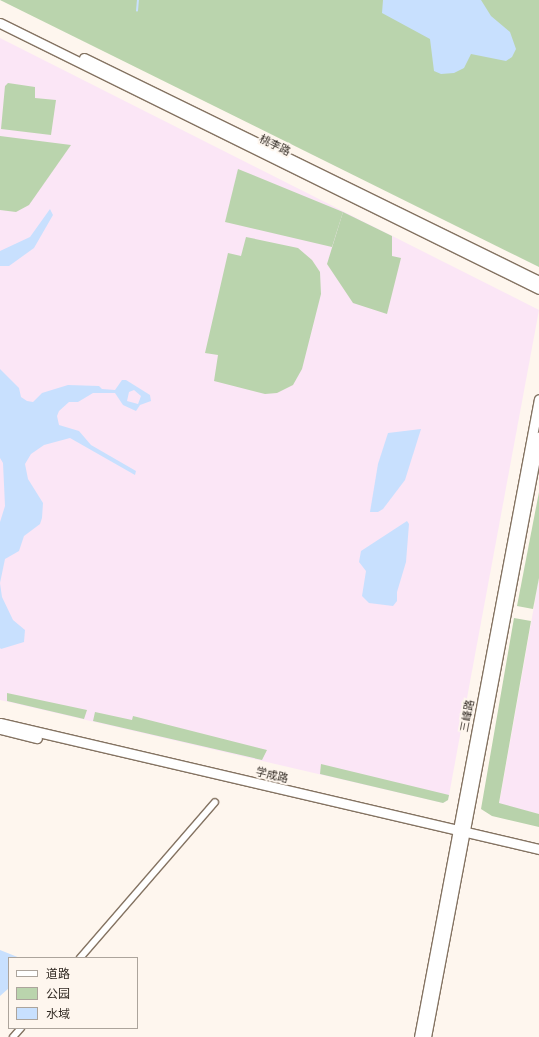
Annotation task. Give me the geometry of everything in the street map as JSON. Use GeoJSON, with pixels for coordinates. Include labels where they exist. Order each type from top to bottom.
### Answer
{"type":"FeatureCollection","features":[{"type":"Feature","properties":{"kind":"main road","name":"桃李路"},"geometry":{"type":"LineString","coordinates":[[0,16],[539,281]]}},
{"type":"Feature","properties":{"kind":"main road","name":"桃李路"},"geometry":{"type":"LineString","coordinates":[[0,23],[539,289]]}},
{"type":"Feature","properties":{"kind":"main road","name":"三峰路"},"geometry":{"type":"LineString","coordinates":[[426,1037],[539,399]]}},
{"type":"Feature","properties":{"kind":"main road","name":"三峰路"},"geometry":{"type":"LineString","coordinates":[[419,1037],[461,834],[539,437]]}},
{"type":"Feature","properties":{"kind":"main road","name":"学成路"},"geometry":{"type":"LineString","coordinates":[[0,723],[461,834],[539,855]]}},
{"type":"Feature","properties":{"kind":"main road","name":"学成路"},"geometry":{"type":"LineString","coordinates":[[0,730],[461,834],[539,849]]}},
{"type":"Feature","properties":{"kind":"street"},"geometry":{"type":"LineString","coordinates":[[81,957],[215,802]]}},
{"type":"Feature","properties":{"kind":"street"},"geometry":{"type":"LineString","coordinates":[[13,1037],[20,1029]]}},
{"type":"Feature","properties":{"kind":"shaded area"},"geometry":{"type":"Polygon","coordinates":[[[0,38],[539,310],[449,795],[448,800],[443,803],[0,700],[0,38]]]}},
{"type":"Feature","properties":{"kind":"shaded area"},"geometry":{"type":"Polygon","coordinates":[[[539,578],[539,814],[499,804],[539,578]]]}},
{"type":"Feature","properties":{"kind":"green space"},"geometry":{"type":"Polygon","coordinates":[[[0,0],[539,0],[539,267],[0,0]]]}},
{"type":"Feature","properties":{"kind":"green space"},"geometry":{"type":"Polygon","coordinates":[[[8,83],[35,87],[35,98],[56,100],[51,135],[1,129],[5,86],[8,83]]]}},
{"type":"Feature","properties":{"kind":"green space"},"geometry":{"type":"Polygon","coordinates":[[[0,136],[71,145],[29,205],[16,212],[0,210],[0,136]]]}},
{"type":"Feature","properties":{"kind":"green space"},"geometry":{"type":"Polygon","coordinates":[[[238,169],[343,212],[332,247],[225,222],[238,169]]]}},
{"type":"Feature","properties":{"kind":"green space"},"geometry":{"type":"Polygon","coordinates":[[[343,212],[392,236],[392,256],[401,258],[387,314],[353,303],[327,264],[343,212]]]}},
{"type":"Feature","properties":{"kind":"green space"},"geometry":{"type":"Polygon","coordinates":[[[246,237],[298,248],[312,260],[320,272],[321,294],[302,369],[293,385],[277,393],[265,394],[214,381],[218,355],[205,353],[228,253],[241,256],[246,237]]]}},
{"type":"Feature","properties":{"kind":"green space"},"geometry":{"type":"Polygon","coordinates":[[[539,492],[539,578],[533,609],[517,606],[539,492]]]}},
{"type":"Feature","properties":{"kind":"green space"},"geometry":{"type":"Polygon","coordinates":[[[514,618],[531,621],[499,803],[539,814],[539,827],[492,816],[481,809],[514,618]]]}},
{"type":"Feature","properties":{"kind":"green space"},"geometry":{"type":"Polygon","coordinates":[[[7,693],[87,710],[84,719],[7,701],[7,693]]]}},
{"type":"Feature","properties":{"kind":"green space"},"geometry":{"type":"Polygon","coordinates":[[[95,712],[132,720],[133,716],[267,750],[262,760],[93,721],[95,712]]]}},
{"type":"Feature","properties":{"kind":"green space"},"geometry":{"type":"Polygon","coordinates":[[[321,764],[449,795],[448,800],[443,803],[320,774],[321,764]]]}},
{"type":"Feature","properties":{"kind":"water"},"geometry":{"type":"Polygon","coordinates":[[[383,0],[481,0],[491,16],[510,32],[516,49],[512,57],[506,61],[471,54],[464,68],[454,73],[441,74],[434,71],[430,39],[382,13],[383,0]]]}},
{"type":"Feature","properties":{"kind":"water"},"geometry":{"type":"Polygon","coordinates":[[[50,209],[53,215],[34,248],[9,266],[0,266],[0,251],[30,237],[50,209]]]}},
{"type":"Feature","properties":{"kind":"water"},"geometry":{"type":"Polygon","coordinates":[[[0,369],[19,388],[21,397],[27,401],[33,402],[42,393],[68,385],[99,386],[102,389],[115,390],[122,380],[126,380],[150,395],[151,401],[140,405],[136,411],[123,405],[115,393],[93,393],[78,402],[69,402],[59,411],[57,416],[59,425],[79,431],[91,445],[136,471],[135,475],[70,438],[44,445],[31,454],[25,464],[28,479],[43,503],[42,518],[40,524],[24,536],[19,551],[5,559],[0,583],[0,522],[5,506],[3,463],[0,458],[0,369]],[[134,390],[129,392],[127,401],[138,404],[141,396],[134,390]]]}},
{"type":"Feature","properties":{"kind":"water"},"geometry":{"type":"Polygon","coordinates":[[[421,429],[405,480],[383,509],[378,512],[370,512],[378,464],[388,433],[421,429]]]}},
{"type":"Feature","properties":{"kind":"water"},"geometry":{"type":"Polygon","coordinates":[[[407,521],[409,524],[406,562],[397,592],[397,601],[393,606],[369,603],[362,596],[366,571],[359,562],[361,551],[407,521]]]}},
{"type":"Feature","properties":{"kind":"water"},"geometry":{"type":"Polygon","coordinates":[[[0,583],[2,597],[13,620],[25,630],[24,642],[1,649],[0,583]]]}},
{"type":"Feature","properties":{"kind":"water"},"geometry":{"type":"Polygon","coordinates":[[[0,950],[18,957],[8,957],[8,989],[0,996],[0,950]]]}},
{"type":"Feature","properties":{"kind":"waterway"},"geometry":{"type":"LineString","coordinates":[[137,11],[138,0]]}}]}
